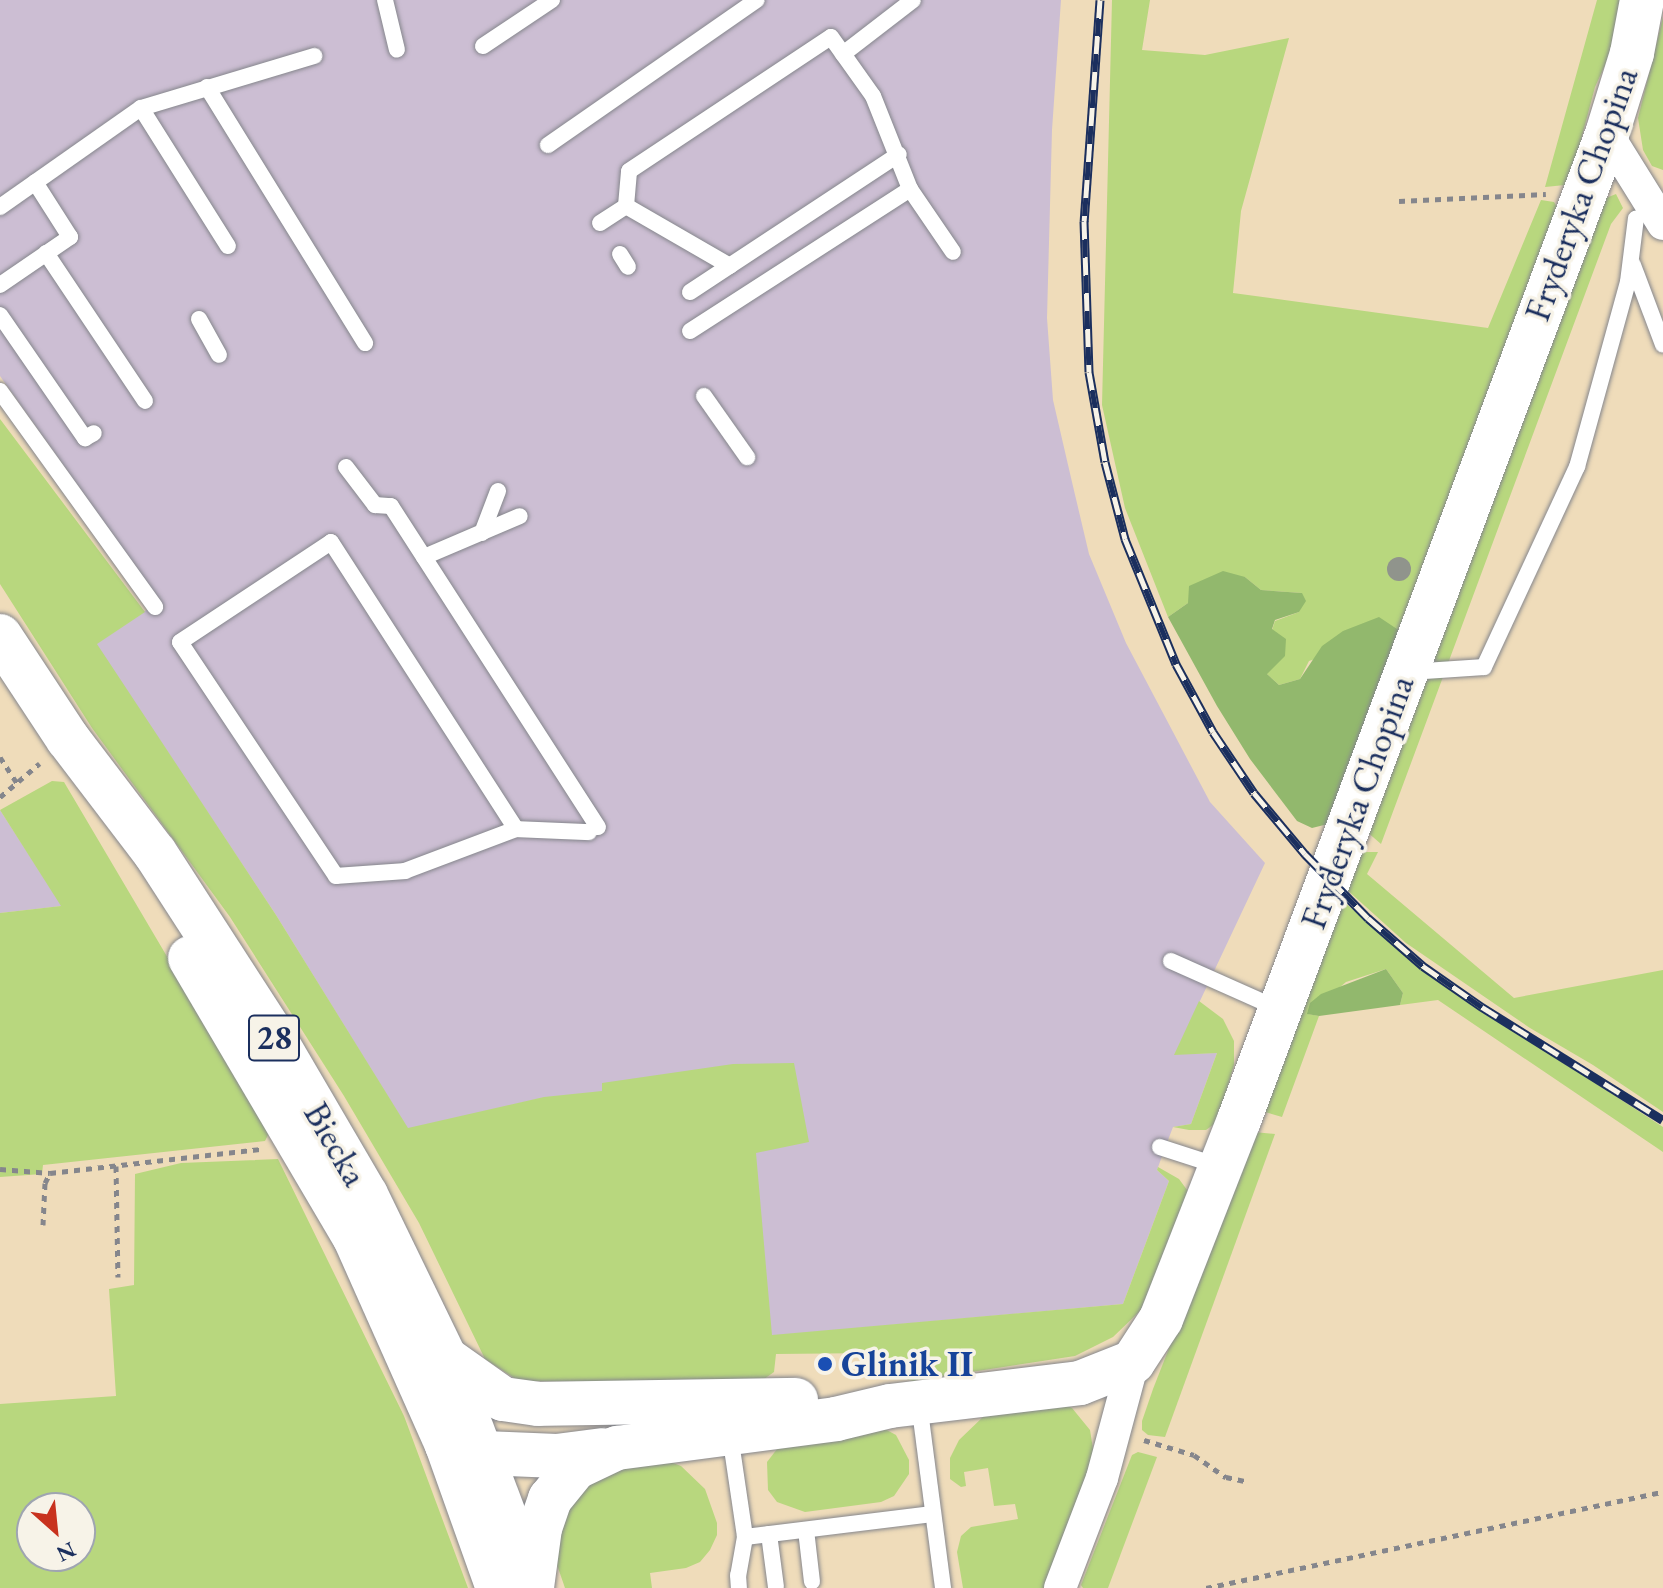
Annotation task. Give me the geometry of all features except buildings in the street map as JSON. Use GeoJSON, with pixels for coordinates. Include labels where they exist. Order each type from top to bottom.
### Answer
{"type":"FeatureCollection","features":[{"type":"Feature","properties":{"kind":"street","name":"Fryderyka Chopina"},"geometry":{"type":"LineString","coordinates":[[1133,1362],[1161,1319],[1280,1009],[1607,134],[1632,53],[1642,0]]}},
{"type":"Feature","properties":{"kind":"street"},"geometry":{"type":"LineString","coordinates":[[1607,134],[1652,204]]}},
{"type":"Feature","properties":{"kind":"street","name":"Biecka"},"geometry":{"type":"LineString","coordinates":[[0,636],[68,739],[354,1236],[465,1449],[521,1588]]}},
{"type":"Feature","properties":{"kind":"street","name":"Biecka"},"geometry":{"type":"LineString","coordinates":[[68,739],[155,853],[269,1029],[366,1195],[445,1358],[465,1449]]}},
{"type":"Feature","properties":{"kind":"street"},"geometry":{"type":"LineString","coordinates":[[445,1358],[503,1399],[538,1404],[833,1400],[904,1404]]}},
{"type":"Feature","properties":{"kind":"street"},"geometry":{"type":"LineString","coordinates":[[465,1449],[557,1456],[836,1419],[904,1404],[1080,1383],[1133,1362]]}},
{"type":"Feature","properties":{"kind":"street"},"geometry":{"type":"LineString","coordinates":[[1060,1588],[1102,1478],[1133,1362]]}},
{"type":"Feature","properties":{"kind":"street"},"geometry":{"type":"LineString","coordinates":[[465,1449],[515,1413],[538,1404]]}},
{"type":"Feature","properties":{"kind":"street"},"geometry":{"type":"LineString","coordinates":[[521,1588],[550,1499],[575,1468],[617,1448]]}},
{"type":"Feature","properties":{"kind":"street"},"geometry":{"type":"LineString","coordinates":[[465,1449],[465,1494],[521,1588]]}},
{"type":"Feature","properties":{"kind":"lane"},"geometry":{"type":"LineString","coordinates":[[385,0],[397,50]]}},
{"type":"Feature","properties":{"kind":"lane"},"geometry":{"type":"LineString","coordinates":[[483,46],[552,0]]}},
{"type":"Feature","properties":{"kind":"lane"},"geometry":{"type":"LineString","coordinates":[[548,145],[757,0]]}},
{"type":"Feature","properties":{"kind":"lane"},"geometry":{"type":"LineString","coordinates":[[843,54],[913,0]]}},
{"type":"Feature","properties":{"kind":"lane"},"geometry":{"type":"LineString","coordinates":[[626,206],[629,171],[831,37],[873,96],[899,154],[910,189],[953,252]]}},
{"type":"Feature","properties":{"kind":"lane"},"geometry":{"type":"LineString","coordinates":[[0,207],[141,108],[314,56]]}},
{"type":"Feature","properties":{"kind":"lane"},"geometry":{"type":"LineString","coordinates":[[207,87],[365,343]]}},
{"type":"Feature","properties":{"kind":"lane"},"geometry":{"type":"LineString","coordinates":[[141,108],[228,246]]}},
{"type":"Feature","properties":{"kind":"lane"},"geometry":{"type":"LineString","coordinates":[[690,292],[899,154]]}},
{"type":"Feature","properties":{"kind":"lane"},"geometry":{"type":"LineString","coordinates":[[0,285],[70,237],[35,182]]}},
{"type":"Feature","properties":{"kind":"lane"},"geometry":{"type":"LineString","coordinates":[[690,331],[910,189]]}},
{"type":"Feature","properties":{"kind":"lane"},"geometry":{"type":"LineString","coordinates":[[1405,672],[1484,667],[1577,467],[1628,282],[1631,260],[1652,204]]}},
{"type":"Feature","properties":{"kind":"lane"},"geometry":{"type":"LineString","coordinates":[[600,223],[626,206]]}},
{"type":"Feature","properties":{"kind":"lane"},"geometry":{"type":"LineString","coordinates":[[626,206],[730,266]]}},
{"type":"Feature","properties":{"kind":"lane"},"geometry":{"type":"LineString","coordinates":[[46,253],[145,401]]}},
{"type":"Feature","properties":{"kind":"lane"},"geometry":{"type":"LineString","coordinates":[[1631,260],[1663,345]]}},
{"type":"Feature","properties":{"kind":"lane"},"geometry":{"type":"LineString","coordinates":[[0,315],[85,438],[94,433]]}},
{"type":"Feature","properties":{"kind":"lane"},"geometry":{"type":"LineString","coordinates":[[199,319],[219,355]]}},
{"type":"Feature","properties":{"kind":"lane"},"geometry":{"type":"LineString","coordinates":[[0,391],[155,607]]}},
{"type":"Feature","properties":{"kind":"lane"},"geometry":{"type":"LineString","coordinates":[[704,396],[747,457]]}},
{"type":"Feature","properties":{"kind":"lane"},"geometry":{"type":"LineString","coordinates":[[346,467],[375,505],[391,506],[594,829],[516,829],[405,871],[336,876],[180,642],[331,542],[516,829]]}},
{"type":"Feature","properties":{"kind":"lane"},"geometry":{"type":"LineString","coordinates":[[482,533],[498,491]]}},
{"type":"Feature","properties":{"kind":"lane"},"geometry":{"type":"LineString","coordinates":[[424,557],[520,516]]}},
{"type":"Feature","properties":{"kind":"lane"},"geometry":{"type":"LineString","coordinates":[[1171,961],[1280,1009]]}},
{"type":"Feature","properties":{"kind":"lane"},"geometry":{"type":"LineString","coordinates":[[1160,1147],[1221,1166]]}},
{"type":"Feature","properties":{"kind":"lane"},"geometry":{"type":"LineString","coordinates":[[904,1404],[933,1514],[943,1588]]}},
{"type":"Feature","properties":{"kind":"lane"},"geometry":{"type":"LineString","coordinates":[[729,1433],[745,1537],[738,1575],[739,1588]]}},
{"type":"Feature","properties":{"kind":"lane"},"geometry":{"type":"LineString","coordinates":[[745,1537],[933,1514]]}},
{"type":"Feature","properties":{"kind":"lane"},"geometry":{"type":"LineString","coordinates":[[806,1530],[812,1582]]}},
{"type":"Feature","properties":{"kind":"lane"},"geometry":{"type":"LineString","coordinates":[[769,1534],[776,1587]]}},
{"type":"Feature","properties":{"kind":"path"},"geometry":{"type":"LineString","coordinates":[[1399,201],[1522,194]]}},
{"type":"Feature","properties":{"kind":"path"},"geometry":{"type":"LineString","coordinates":[[0,797],[68,739]]}},
{"type":"Feature","properties":{"kind":"path"},"geometry":{"type":"LineString","coordinates":[[0,757],[17,783]]}},
{"type":"Feature","properties":{"kind":"path"},"geometry":{"type":"LineString","coordinates":[[0,1169],[50,1173],[250,1153],[295,1135]]}},
{"type":"Feature","properties":{"kind":"path"},"geometry":{"type":"LineString","coordinates":[[116,1166],[118,1277]]}},
{"type":"Feature","properties":{"kind":"path"},"geometry":{"type":"LineString","coordinates":[[43,1225],[45,1183],[50,1173]]}},
{"type":"Feature","properties":{"kind":"path"},"geometry":{"type":"LineString","coordinates":[[1163,1444],[1194,1455],[1226,1477],[1245,1481]]}},
{"type":"Feature","properties":{"kind":"path"},"geometry":{"type":"LineString","coordinates":[[1206,1588],[1663,1492]]}},
{"type":"Feature","properties":{"kind":"shaded area"},"geometry":{"type":"Polygon","coordinates":[[[0,0],[1061,0],[1052,130],[1047,318],[1053,400],[1089,554],[1126,643],[1210,802],[1265,863],[1175,1054],[1217,1053],[1191,1124],[1173,1127],[1165,1148],[1157,1170],[1169,1181],[1123,1304],[505,1360],[542,1098],[408,1129],[276,915],[96,644],[160,601],[0,376],[0,0]]]}},
{"type":"Feature","properties":{"kind":"shaded area"},"geometry":{"type":"Polygon","coordinates":[[[0,810],[62,906],[0,913],[0,810]]]}},
{"type":"Feature","properties":{"kind":"green space"},"geometry":{"type":"Polygon","coordinates":[[[1112,0],[1150,0],[1142,50],[1205,55],[1289,38],[1241,211],[1233,293],[1488,328],[1541,200],[1554,202],[1558,209],[1400,631],[1309,661],[1300,679],[1279,685],[1267,674],[1272,630],[1275,621],[1299,612],[1302,593],[1261,590],[1245,577],[1188,603],[1168,617],[1125,508],[1102,405],[1112,0]]]}},
{"type":"Feature","properties":{"kind":"green space"},"geometry":{"type":"Polygon","coordinates":[[[1597,0],[1624,0],[1617,39],[1595,87],[1573,170],[1565,185],[1545,187],[1597,0]]]}},
{"type":"Feature","properties":{"kind":"green space"},"geometry":{"type":"Polygon","coordinates":[[[1663,17],[1663,170],[1652,166],[1643,150],[1638,118],[1663,17]]]}},
{"type":"Feature","properties":{"kind":"green space"},"geometry":{"type":"Polygon","coordinates":[[[1616,194],[1623,208],[1611,224],[1381,844],[1366,831],[1606,198],[1616,194]]]}},
{"type":"Feature","properties":{"kind":"green space"},"geometry":{"type":"Polygon","coordinates":[[[0,419],[145,612],[97,644],[276,915],[408,1128],[544,1097],[602,1091],[602,1083],[733,1064],[794,1063],[809,1142],[756,1153],[772,1335],[1123,1304],[1169,1181],[1157,1170],[1158,1167],[1179,1179],[1190,1194],[1141,1310],[1113,1337],[1075,1356],[913,1381],[874,1370],[874,1353],[776,1354],[774,1372],[757,1384],[519,1381],[485,1359],[419,1223],[344,1096],[230,917],[92,728],[0,584],[0,419]]]}},
{"type":"Feature","properties":{"kind":"green space"},"geometry":{"type":"Polygon","coordinates":[[[1223,571],[1245,577],[1261,590],[1302,593],[1306,601],[1299,612],[1275,620],[1272,629],[1286,639],[1285,656],[1267,674],[1279,685],[1300,679],[1322,646],[1343,631],[1379,617],[1400,631],[1328,824],[1312,828],[1297,821],[1250,759],[1168,617],[1188,603],[1189,586],[1223,571]]]}},
{"type":"Feature","properties":{"kind":"green space"},"geometry":{"type":"Polygon","coordinates":[[[52,781],[64,782],[270,1131],[265,1141],[43,1165],[42,1174],[0,1177],[0,913],[61,906],[0,810],[52,781]]]}},
{"type":"Feature","properties":{"kind":"green space"},"geometry":{"type":"Polygon","coordinates":[[[1355,852],[1378,852],[1367,874],[1514,998],[1663,970],[1663,1112],[1530,1028],[1406,943],[1345,888],[1355,852]]]}},
{"type":"Feature","properties":{"kind":"green space"},"geometry":{"type":"Polygon","coordinates":[[[1339,898],[1444,985],[1663,1127],[1663,1152],[1438,1000],[1400,1005],[1403,993],[1386,969],[1346,982],[1308,1014],[1319,1016],[1282,1117],[1265,1112],[1339,898]]]}},
{"type":"Feature","properties":{"kind":"green space"},"geometry":{"type":"Polygon","coordinates":[[[1386,969],[1403,993],[1400,1005],[1319,1016],[1307,1014],[1310,1003],[1321,994],[1386,969]]]}},
{"type":"Feature","properties":{"kind":"green space"},"geometry":{"type":"Polygon","coordinates":[[[1199,1001],[1223,1019],[1234,1041],[1234,1065],[1217,1122],[1206,1130],[1189,1130],[1173,1127],[1191,1124],[1217,1053],[1174,1055],[1199,1001]]]}},
{"type":"Feature","properties":{"kind":"green space"},"geometry":{"type":"Polygon","coordinates":[[[1254,1132],[1275,1134],[1165,1437],[1148,1435],[1142,1430],[1142,1421],[1153,1389],[1254,1132]]]}},
{"type":"Feature","properties":{"kind":"green space"},"geometry":{"type":"Polygon","coordinates":[[[278,1159],[404,1416],[468,1588],[0,1588],[0,1404],[116,1396],[109,1289],[134,1285],[135,1174],[181,1163],[278,1159]]]}},
{"type":"Feature","properties":{"kind":"green space"},"geometry":{"type":"Polygon","coordinates":[[[1059,1402],[1072,1408],[1090,1430],[1094,1455],[1044,1588],[963,1588],[957,1552],[961,1536],[971,1527],[1018,1519],[1015,1504],[994,1506],[988,1468],[964,1472],[966,1486],[961,1487],[950,1479],[950,1458],[959,1440],[985,1415],[1059,1402]]]}},
{"type":"Feature","properties":{"kind":"green space"},"geometry":{"type":"Polygon","coordinates":[[[883,1428],[896,1435],[909,1460],[909,1474],[894,1496],[881,1502],[805,1512],[777,1502],[768,1490],[767,1462],[784,1440],[883,1428]]]}},
{"type":"Feature","properties":{"kind":"green space"},"geometry":{"type":"Polygon","coordinates":[[[1138,1452],[1157,1457],[1108,1588],[1083,1588],[1081,1585],[1132,1455],[1138,1452]]]}},
{"type":"Feature","properties":{"kind":"green space"},"geometry":{"type":"Polygon","coordinates":[[[660,1458],[681,1466],[705,1489],[717,1523],[717,1535],[710,1550],[700,1562],[686,1568],[650,1573],[652,1588],[565,1588],[555,1559],[555,1524],[587,1478],[660,1458]]]}},
{"type":"Feature","properties":{"kind":"railway"},"geometry":{"type":"LineString","coordinates":[[1100,0],[1084,221],[1089,372],[1105,462],[1125,539],[1176,664],[1213,732],[1254,793],[1305,854],[1368,918],[1423,966],[1482,1007],[1663,1120]]}},
{"type":"Feature","properties":{"kind":"place","name":"Glinik II"},"geometry":{"type":"Point","coordinates":[825,1364]}}]}
